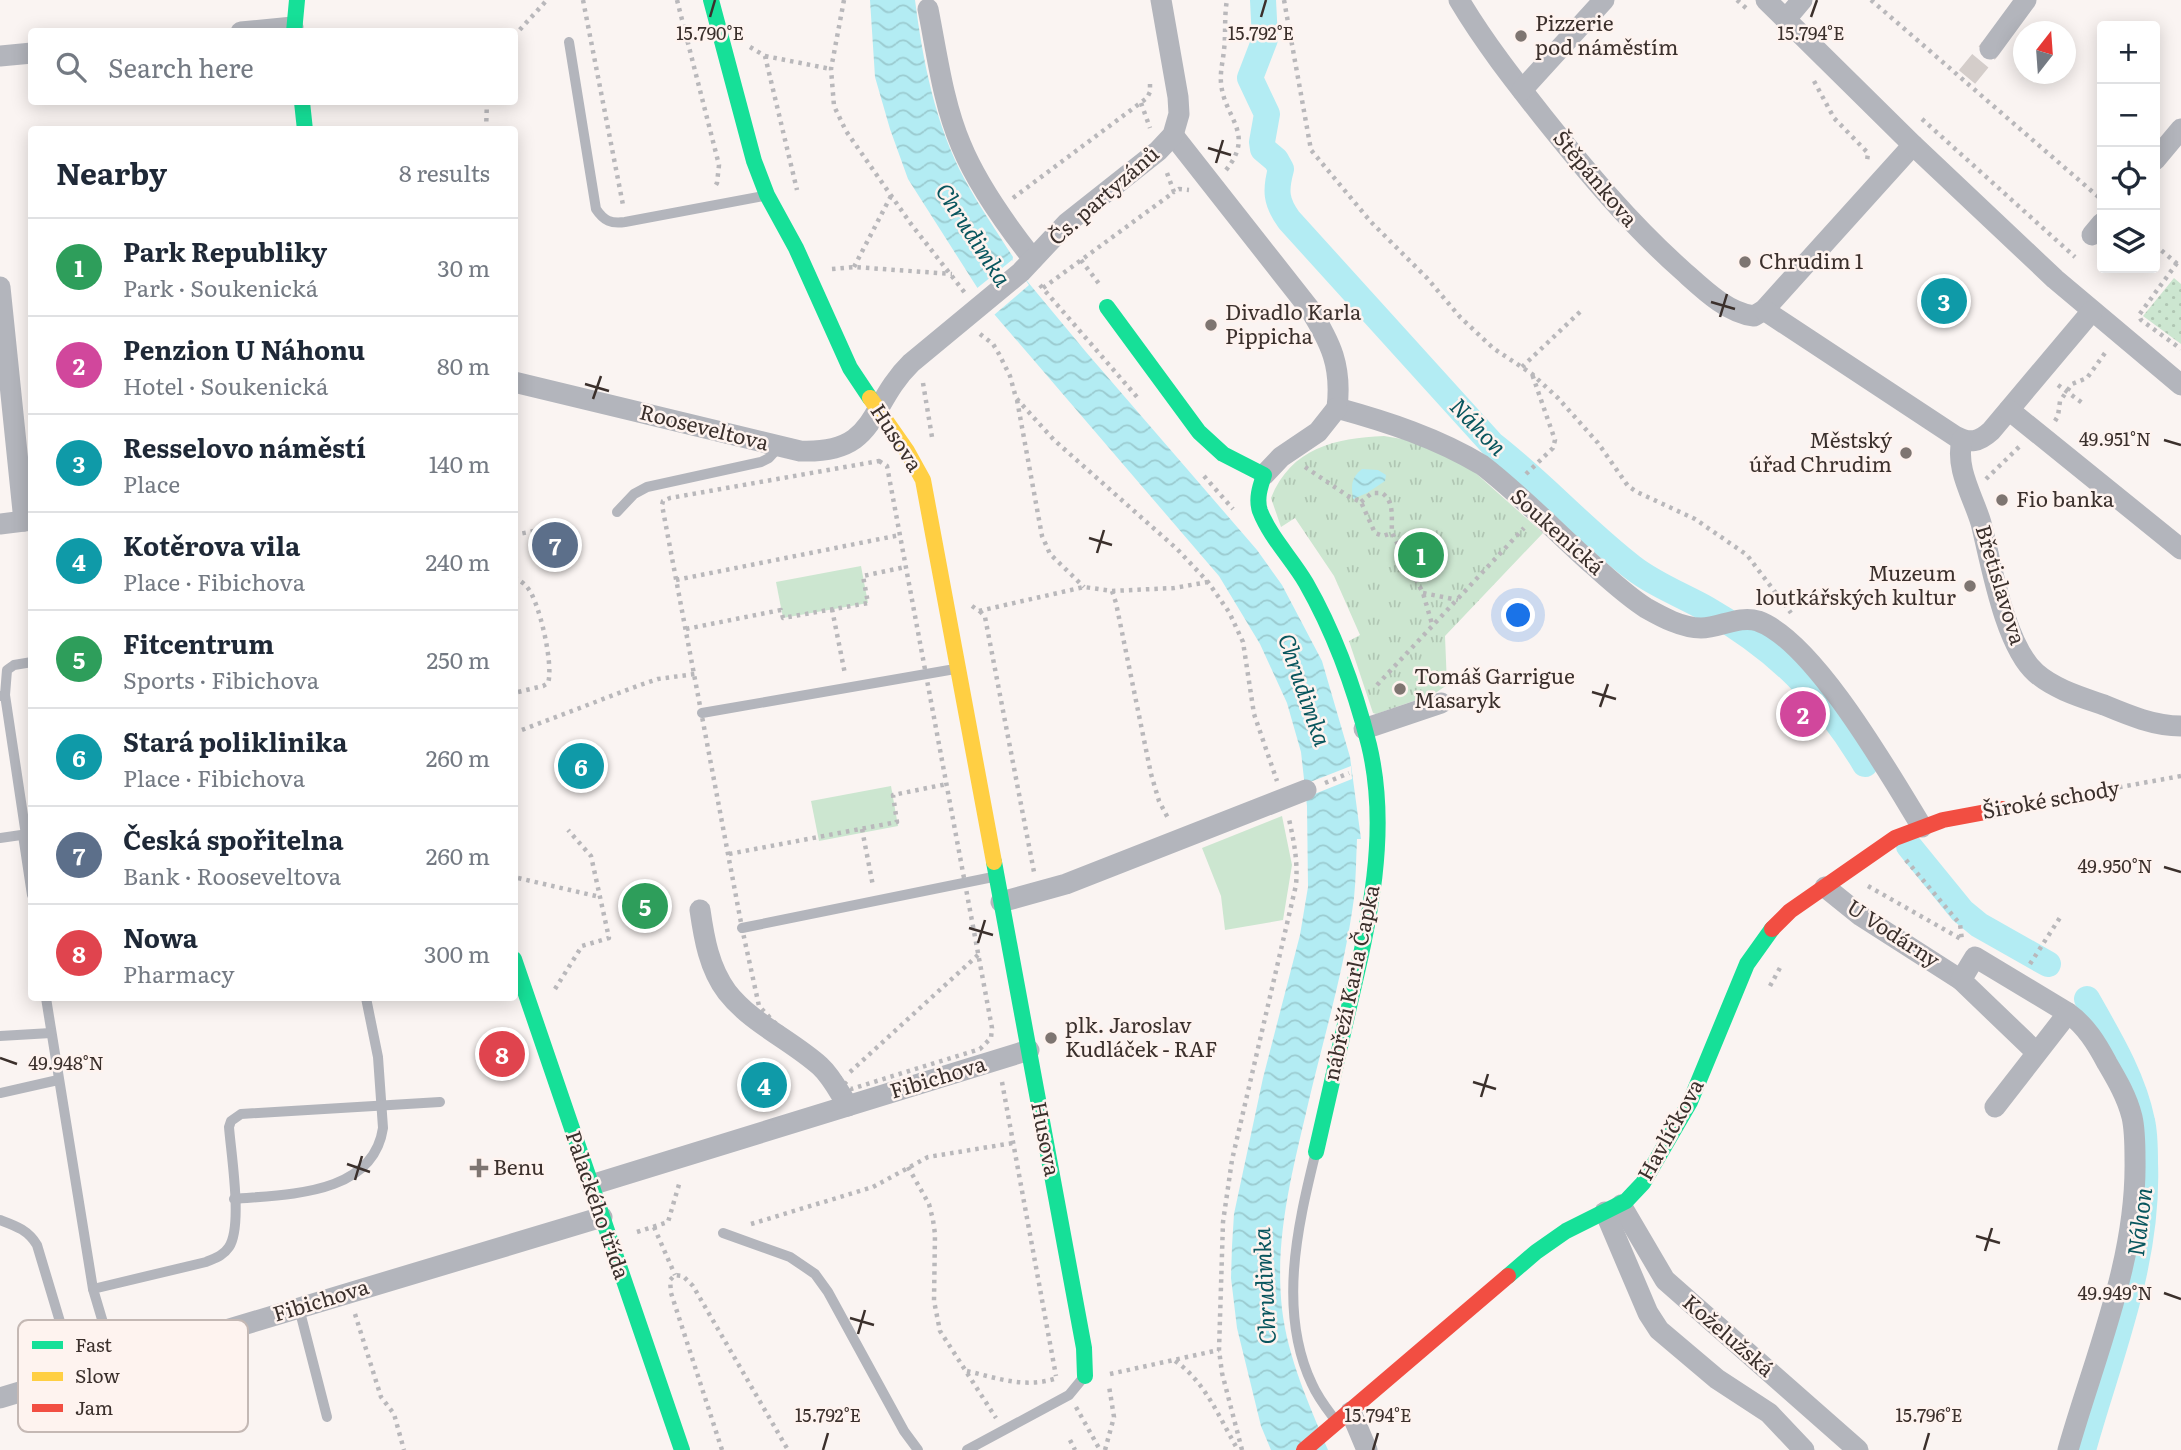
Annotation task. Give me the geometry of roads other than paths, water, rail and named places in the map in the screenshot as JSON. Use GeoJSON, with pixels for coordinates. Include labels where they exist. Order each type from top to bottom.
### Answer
{"type":"FeatureCollection","features":[{"type":"Feature","properties":{"kind":"street"},"geometry":{"type":"LineString","coordinates":[[282,0],[294,28]]}},
{"type":"Feature","properties":{"kind":"street"},"geometry":{"type":"LineString","coordinates":[[294,28],[297,0]]}},
{"type":"Feature","properties":{"kind":"street","name":"Husova"},"geometry":{"type":"LineString","coordinates":[[711,0],[754,161],[767,195],[796,248],[844,356],[923,480],[1084,1348],[1085,1376]]}},
{"type":"Feature","properties":{"kind":"street","name":"Čs. partyzánů"},"geometry":{"type":"LineString","coordinates":[[879,410],[902,372],[980,307],[1029,271],[1067,223],[1158,151],[1173,135],[1179,114],[1178,97],[1161,0]]}},
{"type":"Feature","properties":{"kind":"street","name":"Štěpánkova"},"geometry":{"type":"LineString","coordinates":[[1459,0],[1522,90],[1598,187],[1650,241],[1731,309],[1754,316],[1764,310]]}},
{"type":"Feature","properties":{"kind":"street"},"geometry":{"type":"LineString","coordinates":[[1522,90],[1604,0]]}},
{"type":"Feature","properties":{"kind":"street"},"geometry":{"type":"LineString","coordinates":[[1802,0],[1777,10],[1913,145],[2055,279],[2181,385]]}},
{"type":"Feature","properties":{"kind":"street"},"geometry":{"type":"LineString","coordinates":[[1990,49],[2026,0]]}},
{"type":"Feature","properties":{"kind":"street"},"geometry":{"type":"LineString","coordinates":[[928,9],[953,125],[968,161],[998,209],[1029,271]]}},
{"type":"Feature","properties":{"kind":"street"},"geometry":{"type":"LineString","coordinates":[[0,56],[28,53]]}},
{"type":"Feature","properties":{"kind":"street"},"geometry":{"type":"LineString","coordinates":[[302,105],[305,126]]}},
{"type":"Feature","properties":{"kind":"street"},"geometry":{"type":"LineString","coordinates":[[2160,154],[2181,129]]}},
{"type":"Feature","properties":{"kind":"street"},"geometry":{"type":"LineString","coordinates":[[1107,307],[1199,432],[1223,454],[1264,475],[1275,463],[1318,432],[1337,408],[1340,384],[1327,336],[1310,308],[1173,135]]}},
{"type":"Feature","properties":{"kind":"street"},"geometry":{"type":"LineString","coordinates":[[1913,145],[1764,310],[1962,440],[1979,440],[2010,410],[2092,311]]}},
{"type":"Feature","properties":{"kind":"street"},"geometry":{"type":"LineString","coordinates":[[0,287],[2,323],[28,520],[0,524]]}},
{"type":"Feature","properties":{"kind":"street"},"geometry":{"type":"LineString","coordinates":[[2118,333],[2181,365]]}},
{"type":"Feature","properties":{"kind":"street","name":"Rooseveltova"},"geometry":{"type":"LineString","coordinates":[[518,383],[779,447],[811,452],[849,443],[863,433],[879,410]]}},
{"type":"Feature","properties":{"kind":"street","name":"Soukenická"},"geometry":{"type":"LineString","coordinates":[[1337,408],[1414,431],[1463,453],[1499,478],[1634,600],[1681,625],[1707,627],[1745,619],[1755,620],[1769,628],[1811,665],[1849,710],[1917,829]]}},
{"type":"Feature","properties":{"kind":"street"},"geometry":{"type":"LineString","coordinates":[[2010,410],[2181,549]]}},
{"type":"Feature","properties":{"kind":"street","name":"Břetislavova"},"geometry":{"type":"LineString","coordinates":[[1962,440],[1964,475],[2005,614],[2024,660],[2042,678],[2063,688],[2129,715],[2173,726]]}},
{"type":"Feature","properties":{"kind":"street","name":"nábřeží Karla Čapka"},"geometry":{"type":"LineString","coordinates":[[1264,475],[1259,489],[1259,506],[1265,521],[1298,567],[1324,618],[1357,706],[1374,776],[1376,846],[1373,894],[1316,1152]]}},
{"type":"Feature","properties":{"kind":"street"},"geometry":{"type":"LineString","coordinates":[[1364,729],[1441,703]]}},
{"type":"Feature","properties":{"kind":"street"},"geometry":{"type":"LineString","coordinates":[[1001,902],[1066,884],[1306,790]]}},
{"type":"Feature","properties":{"kind":"street","name":"Široké schody"},"geometry":{"type":"LineString","coordinates":[[1917,829],[2002,809]]}},
{"type":"Feature","properties":{"kind":"street","name":"Havlíčkova"},"geometry":{"type":"LineString","coordinates":[[1304,1450],[1536,1252],[1566,1231],[1613,1209],[1633,1196],[1677,1127],[1695,1091],[1738,983],[1755,950],[1778,922],[1895,838],[1917,829]]}},
{"type":"Feature","properties":{"kind":"street","name":"U Vodárny"},"geometry":{"type":"LineString","coordinates":[[1825,887],[1861,916],[1961,980],[2037,1053]]}},
{"type":"Feature","properties":{"kind":"street"},"geometry":{"type":"LineString","coordinates":[[700,910],[708,954],[726,990],[744,1009],[820,1066],[848,1106]]}},
{"type":"Feature","properties":{"kind":"street","name":"U Vodárny"},"geometry":{"type":"LineString","coordinates":[[1961,980],[1975,957],[2076,1019]]}},
{"type":"Feature","properties":{"kind":"street","name":"Palackého třída"},"geometry":{"type":"LineString","coordinates":[[518,970],[682,1450]]}},
{"type":"Feature","properties":{"kind":"street"},"geometry":{"type":"LineString","coordinates":[[1995,1107],[2037,1053],[2076,1019],[2098,1047],[2126,1099],[2133,1129],[2133,1218],[2124,1261],[2068,1450]]}},
{"type":"Feature","properties":{"kind":"street","name":"Fibichova"},"geometry":{"type":"LineString","coordinates":[[591,1185],[1029,1050]]}},
{"type":"Feature","properties":{"kind":"street","name":"Koželužská"},"geometry":{"type":"LineString","coordinates":[[1613,1209],[1648,1313],[1659,1330],[1717,1379],[1769,1413],[1804,1450]]}},
{"type":"Feature","properties":{"kind":"street","name":"Koželužská"},"geometry":{"type":"LineString","coordinates":[[1613,1209],[1665,1280],[1858,1450]]}},
{"type":"Feature","properties":{"kind":"street","name":"Fibichova"},"geometry":{"type":"LineString","coordinates":[[248,1323],[602,1217]]}},
{"type":"Feature","properties":{"kind":"street","name":"Fibichova"},"geometry":{"type":"LineString","coordinates":[[0,1398],[18,1393]]}},
{"type":"Feature","properties":{"kind":"street"},"geometry":{"type":"LineString","coordinates":[[1344,1418],[1367,1450]]}},
{"type":"Feature","properties":{"kind":"lane"},"geometry":{"type":"LineString","coordinates":[[569,42],[596,209],[606,221],[614,224],[767,195]]}},
{"type":"Feature","properties":{"kind":"lane"},"geometry":{"type":"LineString","coordinates":[[617,512],[634,494],[647,487],[761,462],[779,447]]}},
{"type":"Feature","properties":{"kind":"lane"},"geometry":{"type":"LineString","coordinates":[[0,838],[27,834],[3,695],[7,670],[13,665],[28,663]]}},
{"type":"Feature","properties":{"kind":"lane"},"geometry":{"type":"LineString","coordinates":[[702,713],[958,668]]}},
{"type":"Feature","properties":{"kind":"lane"},"geometry":{"type":"LineString","coordinates":[[742,928],[997,877]]}},
{"type":"Feature","properties":{"kind":"lane"},"geometry":{"type":"LineString","coordinates":[[46,1001],[93,1289],[102,1320]]}},
{"type":"Feature","properties":{"kind":"lane"},"geometry":{"type":"LineString","coordinates":[[234,1199],[307,1191],[355,1175],[373,1154],[381,1138],[381,1105],[378,1056],[367,1001]]}},
{"type":"Feature","properties":{"kind":"lane"},"geometry":{"type":"LineString","coordinates":[[0,1036],[51,1033]]}},
{"type":"Feature","properties":{"kind":"lane"},"geometry":{"type":"LineString","coordinates":[[0,1093],[58,1080]]}},
{"type":"Feature","properties":{"kind":"lane"},"geometry":{"type":"LineString","coordinates":[[93,1289],[206,1262],[220,1256],[233,1238],[236,1228],[229,1127],[235,1117],[241,1114],[440,1102]]}},
{"type":"Feature","properties":{"kind":"lane"},"geometry":{"type":"LineString","coordinates":[[1316,1152],[1295,1247],[1296,1320],[1306,1370],[1319,1397],[1344,1418]]}},
{"type":"Feature","properties":{"kind":"lane"},"geometry":{"type":"LineString","coordinates":[[0,1220],[27,1232],[37,1245],[60,1320]]}},
{"type":"Feature","properties":{"kind":"lane"},"geometry":{"type":"LineString","coordinates":[[723,1233],[790,1257],[815,1274],[828,1292],[904,1431],[918,1450]]}},
{"type":"Feature","properties":{"kind":"lane"},"geometry":{"type":"LineString","coordinates":[[299,1308],[327,1417]]}},
{"type":"Feature","properties":{"kind":"lane"},"geometry":{"type":"LineString","coordinates":[[967,1450],[1069,1395],[1085,1376]]}},
{"type":"Feature","properties":{"kind":"water","name":"Chrudimka"},"geometry":{"type":"Polygon","coordinates":[[[870,0],[915,0],[926,69],[946,137],[970,190],[1013,257],[1012,263],[1257,550],[1282,585],[1322,661],[1350,757],[1361,839],[1357,839],[1354,898],[1345,949],[1286,1203],[1280,1282],[1289,1346],[1328,1450],[1271,1450],[1261,1426],[1237,1328],[1231,1278],[1234,1214],[1263,1078],[1300,935],[1308,887],[1307,806],[1301,752],[1287,703],[1260,644],[1219,576],[994,314],[908,179],[875,77],[870,0]]]}},
{"type":"Feature","properties":{"kind":"water"},"geometry":{"type":"Polygon","coordinates":[[[1362,469],[1378,470],[1386,475],[1385,481],[1353,499],[1353,482],[1362,469]]]}},
{"type":"Feature","properties":{"kind":"waterway","name":"Náhon"},"geometry":{"type":"LineString","coordinates":[[1263,0],[1265,39],[1250,78],[1267,114],[1263,149],[1276,160],[1281,169],[1278,196],[1281,208],[1289,220],[1492,444],[1632,567],[1732,624],[1777,657],[1833,716],[1865,764]]}},
{"type":"Feature","properties":{"kind":"waterway","name":"Náhon"},"geometry":{"type":"LineString","coordinates":[[1909,846],[1962,911],[1979,925],[2048,964]]}},
{"type":"Feature","properties":{"kind":"waterway","name":"Náhon"},"geometry":{"type":"LineString","coordinates":[[2083,1450],[2134,1273],[2145,1200],[2145,1142],[2138,1105],[2119,1058],[2087,999]]}},
{"type":"Feature","properties":{"kind":"tunnel"},"geometry":{"type":"LineString","coordinates":[[1967,77],[1990,49]]}},
{"type":"Feature","properties":{"kind":"place","name":"Pizzerie pod náměstím"},"geometry":{"type":"Point","coordinates":[1521,36]}},
{"type":"Feature","properties":{"kind":"place","name":"Chrudim 1"},"geometry":{"type":"Point","coordinates":[1745,262]}},
{"type":"Feature","properties":{"kind":"place","name":"Resselovo náměstí"},"geometry":{"type":"Point","coordinates":[1944,301]}},
{"type":"Feature","properties":{"kind":"place","name":"Divadlo Karla Pippicha"},"geometry":{"type":"Point","coordinates":[1211,325]}},
{"type":"Feature","properties":{"kind":"place","name":"Městský úřad Chrudim"},"geometry":{"type":"Point","coordinates":[1906,453]}},
{"type":"Feature","properties":{"kind":"place","name":"Fio banka"},"geometry":{"type":"Point","coordinates":[2002,500]}},
{"type":"Feature","properties":{"kind":"place","name":"Česká spořitelna"},"geometry":{"type":"Point","coordinates":[555,545]}},
{"type":"Feature","properties":{"kind":"place","name":"Park Republiky"},"geometry":{"type":"Point","coordinates":[1421,555]}},
{"type":"Feature","properties":{"kind":"place","name":"Muzeum loutkářských kultur"},"geometry":{"type":"Point","coordinates":[1970,586]}},
{"type":"Feature","properties":{"kind":"place","name":"Tomáš Garrigue Masaryk"},"geometry":{"type":"Point","coordinates":[1400,689]}},
{"type":"Feature","properties":{"kind":"place","name":"Penzion U Náhonu"},"geometry":{"type":"Point","coordinates":[1803,714]}},
{"type":"Feature","properties":{"kind":"place","name":"Stará poliklinika"},"geometry":{"type":"Point","coordinates":[581,766]}},
{"type":"Feature","properties":{"kind":"place","name":"Fitcentrum"},"geometry":{"type":"Point","coordinates":[645,906]}},
{"type":"Feature","properties":{"kind":"place","name":"plk. Jaroslav Kudláček - RAF"},"geometry":{"type":"Point","coordinates":[1051,1038]}},
{"type":"Feature","properties":{"kind":"place","name":"Nowa"},"geometry":{"type":"Point","coordinates":[502,1054]}},
{"type":"Feature","properties":{"kind":"place","name":"Kotěrova vila"},"geometry":{"type":"Point","coordinates":[764,1085]}},
{"type":"Feature","properties":{"kind":"place","name":"Benu"},"geometry":{"type":"Point","coordinates":[479,1168]}}]}
